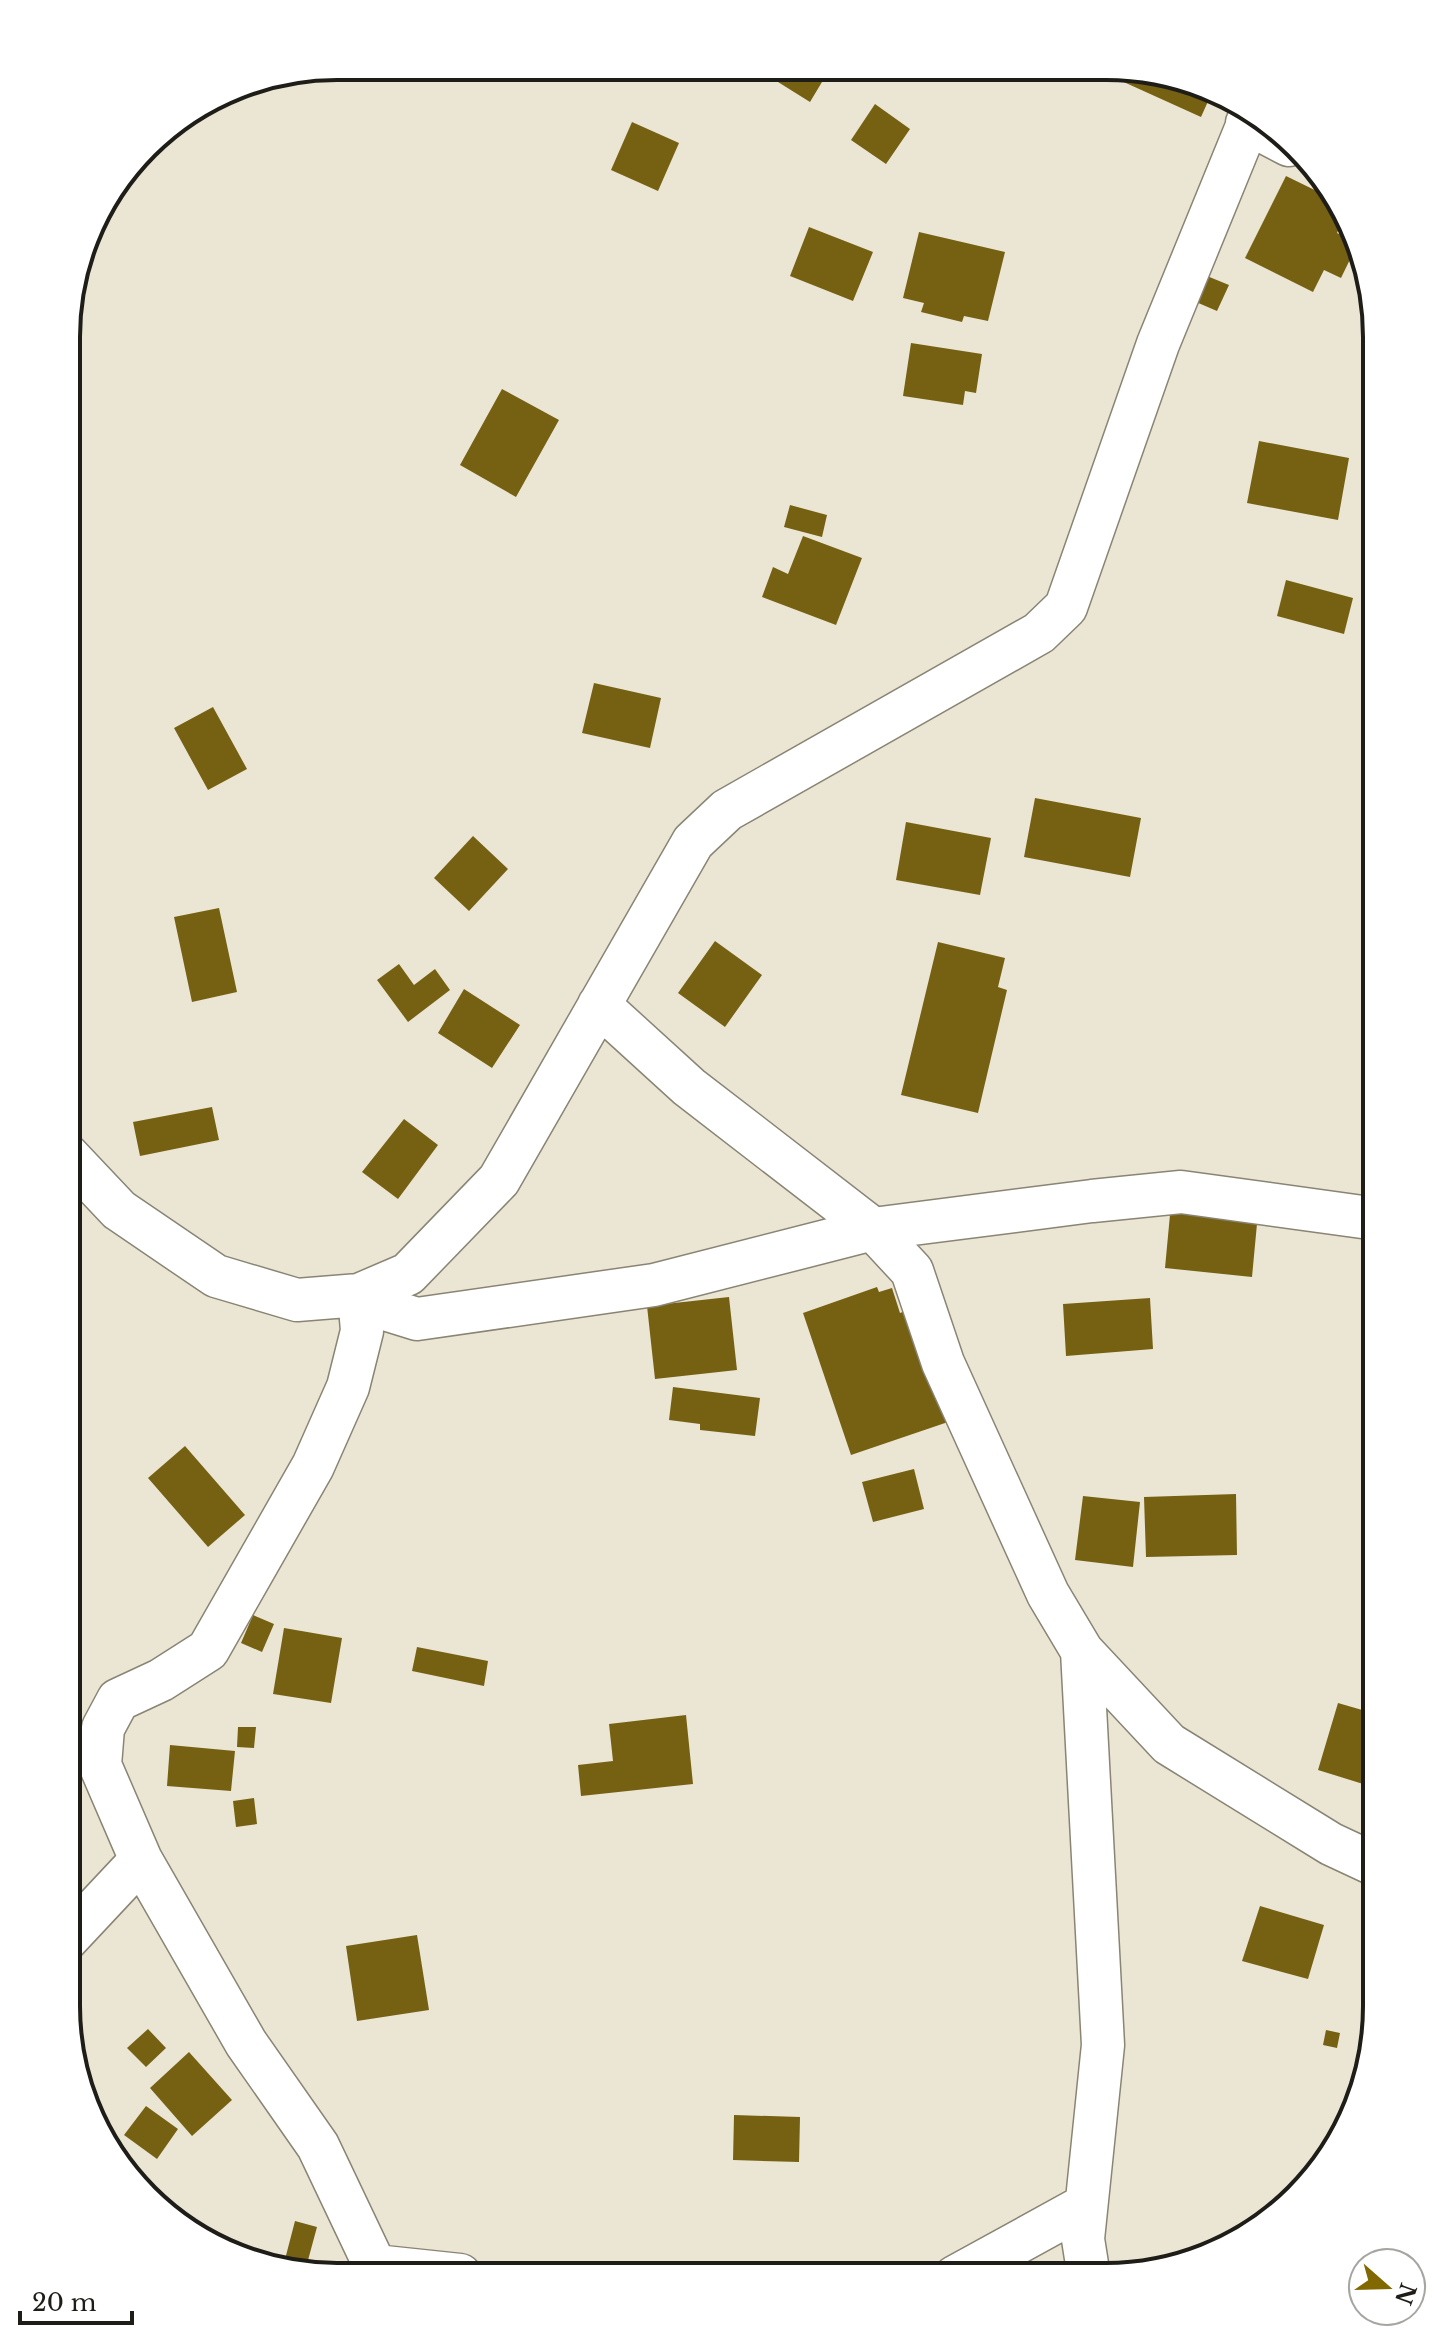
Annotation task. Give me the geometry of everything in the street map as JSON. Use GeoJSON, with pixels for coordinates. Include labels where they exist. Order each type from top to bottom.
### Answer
{"type":"FeatureCollection","features":[{"type":"Feature","properties":{"kind":"street"},"geometry":{"type":"LineString","coordinates":[[80,1169],[119,1210],[216,1276],[297,1300],[359,1295],[408,1274],[499,1180],[693,842],[727,810],[1039,633],[1066,607],[1158,344],[1248,123]]}},
{"type":"Feature","properties":{"kind":"street"},"geometry":{"type":"LineString","coordinates":[[599,1005],[689,1087],[873,1229],[912,1271],[950,1378],[1048,1594],[1082,1651],[1169,1744],[1331,1844],[1362,1859]]}},
{"type":"Feature","properties":{"kind":"street"},"geometry":{"type":"LineString","coordinates":[[359,1295],[388,1310],[417,1319],[654,1285],[873,1229],[1181,1192],[1362,1217]]}},
{"type":"Feature","properties":{"kind":"street"},"geometry":{"type":"LineString","coordinates":[[359,1295],[362,1331],[348,1387],[313,1466],[208,1650],[161,1680],[118,1700],[103,1728],[100,1765],[141,1860],[246,2043],[318,2146],[372,2263]]}},
{"type":"Feature","properties":{"kind":"street"},"geometry":{"type":"LineString","coordinates":[[1082,1651],[1103,2045],[1083,2239],[1087,2263]]}},
{"type":"Feature","properties":{"kind":"street"},"geometry":{"type":"LineString","coordinates":[[80,1925],[141,1860]]}},
{"type":"Feature","properties":{"kind":"street"},"geometry":{"type":"LineString","coordinates":[[980,2263],[1086,2205]]}},
{"type":"Feature","properties":{"kind":"building"},"geometry":{"type":"Polygon","coordinates":[[[775,80],[823,80],[810,102],[775,80]]]}},
{"type":"Feature","properties":{"kind":"building"},"geometry":{"type":"Polygon","coordinates":[[[1121,81],[1173,89],[1205,100],[1208,101],[1201,117],[1121,81]]]}},
{"type":"Feature","properties":{"kind":"building"},"geometry":{"type":"Polygon","coordinates":[[[875,104],[910,129],[886,164],[851,140],[875,104]]]}},
{"type":"Feature","properties":{"kind":"building"},"geometry":{"type":"Polygon","coordinates":[[[632,122],[679,143],[658,191],[611,170],[632,122]]]}},
{"type":"Feature","properties":{"kind":"building"},"geometry":{"type":"Polygon","coordinates":[[[1286,176],[1318,192],[1329,208],[1350,259],[1341,278],[1324,270],[1313,292],[1245,258],[1286,176]]]}},
{"type":"Feature","properties":{"kind":"building"},"geometry":{"type":"Polygon","coordinates":[[[809,227],[873,252],[853,301],[790,276],[809,227]]]}},
{"type":"Feature","properties":{"kind":"building"},"geometry":{"type":"Polygon","coordinates":[[[919,232],[1005,252],[988,321],[964,316],[962,322],[921,312],[924,303],[903,298],[919,232]]]}},
{"type":"Feature","properties":{"kind":"building"},"geometry":{"type":"Polygon","coordinates":[[[1207,276],[1229,285],[1217,311],[1196,302],[1207,276]]]}},
{"type":"Feature","properties":{"kind":"building"},"geometry":{"type":"Polygon","coordinates":[[[911,343],[982,354],[976,393],[965,391],[963,405],[903,396],[911,343]]]}},
{"type":"Feature","properties":{"kind":"building"},"geometry":{"type":"Polygon","coordinates":[[[502,389],[559,420],[516,497],[460,465],[502,389]]]}},
{"type":"Feature","properties":{"kind":"building"},"geometry":{"type":"Polygon","coordinates":[[[1259,441],[1349,458],[1338,520],[1247,503],[1259,441]]]}},
{"type":"Feature","properties":{"kind":"building"},"geometry":{"type":"Polygon","coordinates":[[[790,505],[827,515],[822,537],[784,527],[790,505]]]}},
{"type":"Feature","properties":{"kind":"building"},"geometry":{"type":"Polygon","coordinates":[[[803,536],[862,558],[836,625],[762,597],[773,567],[788,574],[803,536]]]}},
{"type":"Feature","properties":{"kind":"building"},"geometry":{"type":"Polygon","coordinates":[[[1286,580],[1353,598],[1344,634],[1277,616],[1286,580]]]}},
{"type":"Feature","properties":{"kind":"building"},"geometry":{"type":"Polygon","coordinates":[[[594,683],[661,698],[650,748],[582,733],[594,683]]]}},
{"type":"Feature","properties":{"kind":"building"},"geometry":{"type":"Polygon","coordinates":[[[213,707],[247,769],[208,790],[174,728],[213,707]]]}},
{"type":"Feature","properties":{"kind":"building"},"geometry":{"type":"Polygon","coordinates":[[[1035,798],[1141,818],[1130,877],[1024,857],[1035,798]]]}},
{"type":"Feature","properties":{"kind":"building"},"geometry":{"type":"Polygon","coordinates":[[[906,822],[991,838],[980,895],[896,880],[906,822]]]}},
{"type":"Feature","properties":{"kind":"building"},"geometry":{"type":"Polygon","coordinates":[[[473,836],[508,869],[469,911],[434,878],[473,836]]]}},
{"type":"Feature","properties":{"kind":"building"},"geometry":{"type":"Polygon","coordinates":[[[219,908],[237,992],[192,1002],[174,917],[219,908]]]}},
{"type":"Feature","properties":{"kind":"building"},"geometry":{"type":"Polygon","coordinates":[[[715,941],[762,975],[725,1027],[678,993],[715,941]]]}},
{"type":"Feature","properties":{"kind":"building"},"geometry":{"type":"Polygon","coordinates":[[[938,942],[1005,958],[998,987],[1007,990],[978,1113],[901,1095],[938,942]]]}},
{"type":"Feature","properties":{"kind":"building"},"geometry":{"type":"Polygon","coordinates":[[[399,964],[414,985],[435,969],[450,990],[408,1022],[377,980],[399,964]]]}},
{"type":"Feature","properties":{"kind":"building"},"geometry":{"type":"Polygon","coordinates":[[[464,989],[520,1025],[492,1068],[438,1033],[464,989]]]}},
{"type":"Feature","properties":{"kind":"building"},"geometry":{"type":"Polygon","coordinates":[[[212,1107],[219,1140],[140,1156],[133,1122],[212,1107]]]}},
{"type":"Feature","properties":{"kind":"building"},"geometry":{"type":"Polygon","coordinates":[[[404,1119],[438,1145],[398,1199],[362,1172],[404,1119]]]}},
{"type":"Feature","properties":{"kind":"building"},"geometry":{"type":"Polygon","coordinates":[[[1171,1204],[1258,1213],[1252,1277],[1165,1268],[1171,1204]]]}},
{"type":"Feature","properties":{"kind":"building"},"geometry":{"type":"Polygon","coordinates":[[[877,1287],[879,1292],[892,1288],[900,1313],[910,1309],[948,1422],[851,1455],[803,1313],[877,1287]]]}},
{"type":"Feature","properties":{"kind":"building"},"geometry":{"type":"Polygon","coordinates":[[[729,1297],[737,1370],[655,1379],[647,1306],[729,1297]]]}},
{"type":"Feature","properties":{"kind":"building"},"geometry":{"type":"Polygon","coordinates":[[[1150,1298],[1153,1349],[1066,1356],[1063,1304],[1150,1298]]]}},
{"type":"Feature","properties":{"kind":"building"},"geometry":{"type":"Polygon","coordinates":[[[673,1387],[760,1398],[755,1436],[700,1430],[700,1424],[669,1420],[673,1387]]]}},
{"type":"Feature","properties":{"kind":"building"},"geometry":{"type":"Polygon","coordinates":[[[185,1446],[245,1515],[208,1547],[148,1478],[185,1446]]]}},
{"type":"Feature","properties":{"kind":"building"},"geometry":{"type":"Polygon","coordinates":[[[914,1469],[924,1509],[873,1522],[862,1482],[914,1469]]]}},
{"type":"Feature","properties":{"kind":"building"},"geometry":{"type":"Polygon","coordinates":[[[1236,1494],[1237,1555],[1146,1557],[1144,1497],[1236,1494]]]}},
{"type":"Feature","properties":{"kind":"building"},"geometry":{"type":"Polygon","coordinates":[[[1083,1496],[1140,1502],[1133,1567],[1075,1560],[1083,1496]]]}},
{"type":"Feature","properties":{"kind":"building"},"geometry":{"type":"Polygon","coordinates":[[[253,1615],[274,1624],[262,1652],[241,1643],[253,1615]]]}},
{"type":"Feature","properties":{"kind":"building"},"geometry":{"type":"Polygon","coordinates":[[[284,1628],[342,1638],[331,1703],[273,1694],[284,1628]]]}},
{"type":"Feature","properties":{"kind":"building"},"geometry":{"type":"Polygon","coordinates":[[[417,1647],[488,1661],[484,1686],[412,1671],[417,1647]]]}},
{"type":"Feature","properties":{"kind":"building"},"geometry":{"type":"Polygon","coordinates":[[[1338,1703],[1362,1710],[1362,1784],[1318,1770],[1338,1703]]]}},
{"type":"Feature","properties":{"kind":"building"},"geometry":{"type":"Polygon","coordinates":[[[686,1715],[693,1784],[581,1796],[578,1765],[613,1761],[609,1724],[686,1715]]]}},
{"type":"Feature","properties":{"kind":"building"},"geometry":{"type":"Polygon","coordinates":[[[238,1727],[256,1727],[254,1748],[237,1747],[238,1727]]]}},
{"type":"Feature","properties":{"kind":"building"},"geometry":{"type":"Polygon","coordinates":[[[170,1745],[235,1751],[231,1791],[167,1786],[170,1745]]]}},
{"type":"Feature","properties":{"kind":"building"},"geometry":{"type":"Polygon","coordinates":[[[254,1798],[257,1824],[236,1827],[233,1801],[254,1798]]]}},
{"type":"Feature","properties":{"kind":"building"},"geometry":{"type":"Polygon","coordinates":[[[1260,1906],[1324,1925],[1308,1979],[1242,1961],[1260,1906]]]}},
{"type":"Feature","properties":{"kind":"building"},"geometry":{"type":"Polygon","coordinates":[[[417,1935],[429,2010],[357,2021],[346,1946],[417,1935]]]}},
{"type":"Feature","properties":{"kind":"building"},"geometry":{"type":"Polygon","coordinates":[[[148,2029],[166,2048],[146,2067],[127,2048],[148,2029]]]}},
{"type":"Feature","properties":{"kind":"building"},"geometry":{"type":"Polygon","coordinates":[[[1326,2030],[1340,2033],[1337,2048],[1323,2045],[1326,2030]]]}},
{"type":"Feature","properties":{"kind":"building"},"geometry":{"type":"Polygon","coordinates":[[[189,2052],[232,2100],[192,2136],[150,2088],[189,2052]]]}},
{"type":"Feature","properties":{"kind":"building"},"geometry":{"type":"Polygon","coordinates":[[[146,2106],[178,2129],[157,2159],[124,2135],[146,2106]]]}},
{"type":"Feature","properties":{"kind":"building"},"geometry":{"type":"Polygon","coordinates":[[[734,2115],[800,2117],[799,2162],[733,2160],[734,2115]]]}},
{"type":"Feature","properties":{"kind":"building"},"geometry":{"type":"Polygon","coordinates":[[[295,2221],[317,2227],[308,2261],[286,2257],[295,2221]]]}}]}
